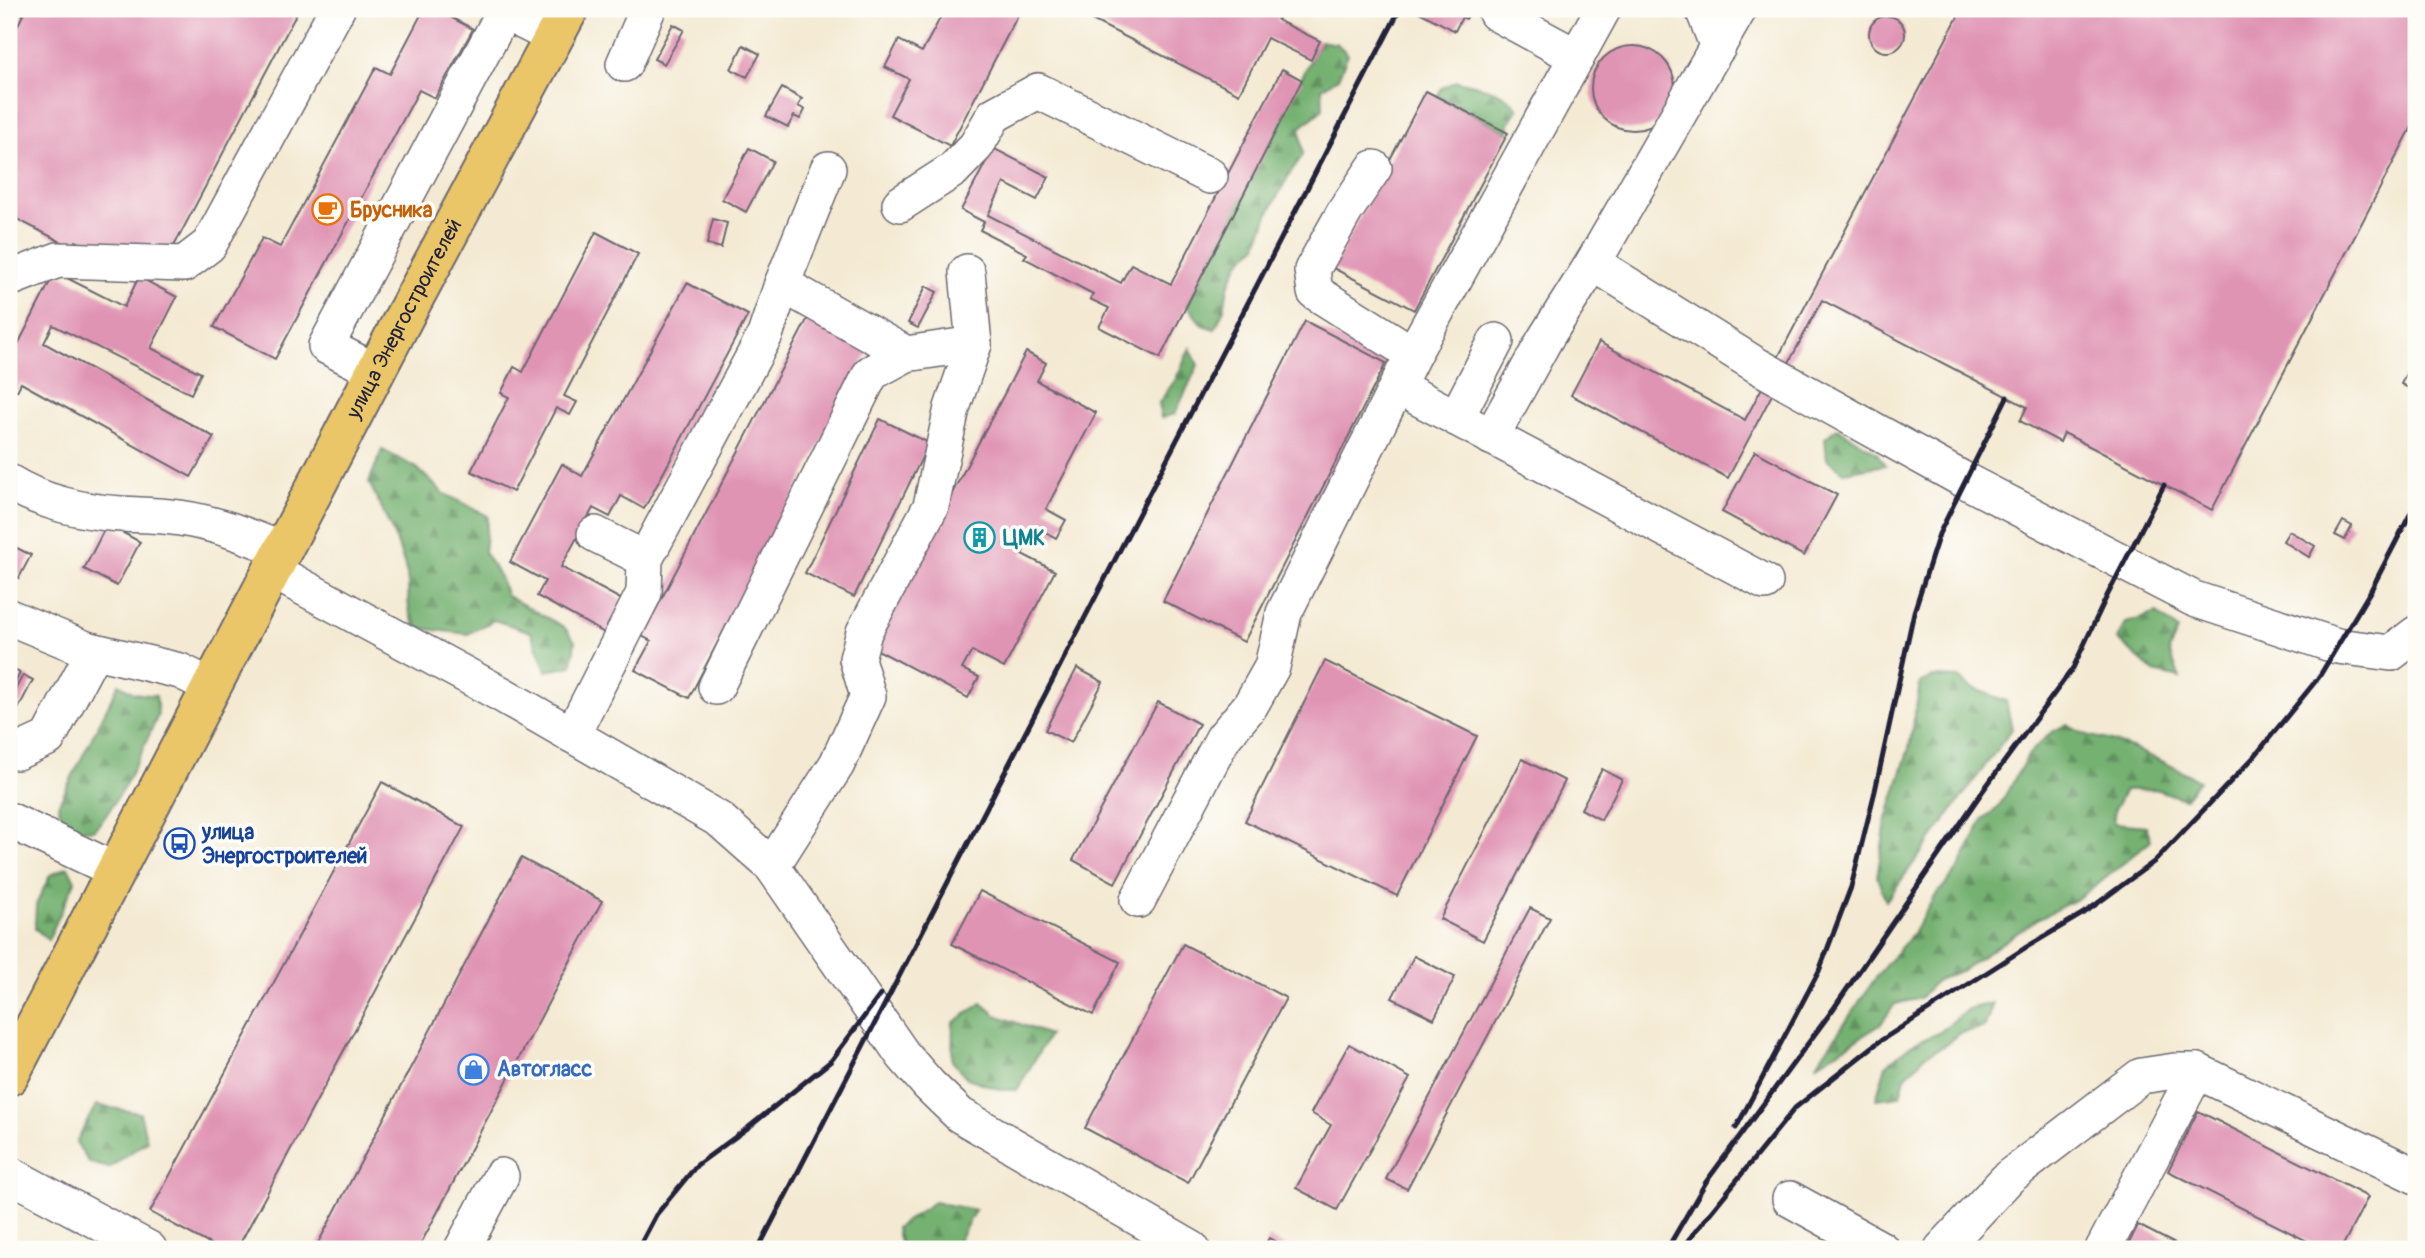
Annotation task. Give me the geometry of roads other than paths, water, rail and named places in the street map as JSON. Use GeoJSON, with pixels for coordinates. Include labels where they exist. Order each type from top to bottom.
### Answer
{"type":"FeatureCollection","features":[{"type":"Feature","properties":{"kind":"main road","name":"улица Энергостроителей"},"geometry":{"type":"LineString","coordinates":[[11,1066],[117,871],[211,686],[561,23]]}},
{"type":"Feature","properties":{"kind":"lane"},"geometry":{"type":"LineString","coordinates":[[9,275],[14,277],[58,260],[184,264],[209,245],[337,9]]}},
{"type":"Feature","properties":{"kind":"lane"},"geometry":{"type":"LineString","coordinates":[[624,64],[648,9]]}},
{"type":"Feature","properties":{"kind":"lane"},"geometry":{"type":"LineString","coordinates":[[1498,9],[1496,13],[1577,57]]}},
{"type":"Feature","properties":{"kind":"lane"},"geometry":{"type":"LineString","coordinates":[[1138,900],[1223,738],[1250,706],[1272,667],[1284,613],[1413,354],[1603,9]]}},
{"type":"Feature","properties":{"kind":"lane"},"geometry":{"type":"LineString","coordinates":[[1703,9],[1718,47]]}},
{"type":"Feature","properties":{"kind":"lane"},"geometry":{"type":"LineString","coordinates":[[1491,437],[1545,339],[1593,263],[1739,9]]}},
{"type":"Feature","properties":{"kind":"lane"},"geometry":{"type":"LineString","coordinates":[[376,371],[326,346],[501,10],[561,23]]}},
{"type":"Feature","properties":{"kind":"lane"},"geometry":{"type":"LineString","coordinates":[[900,204],[953,170],[976,146],[995,116],[1038,92],[1210,176]]}},
{"type":"Feature","properties":{"kind":"lane"},"geometry":{"type":"LineString","coordinates":[[1374,168],[1345,211],[1312,270],[1315,292],[1413,354]]}},
{"type":"Feature","properties":{"kind":"lane"},"geometry":{"type":"LineString","coordinates":[[572,735],[644,593],[645,559],[765,335],[782,284],[828,169]]}},
{"type":"Feature","properties":{"kind":"lane"},"geometry":{"type":"LineString","coordinates":[[1593,263],[1758,366],[1966,481],[2194,599],[2337,646],[2408,653]]}},
{"type":"Feature","properties":{"kind":"lane"},"geometry":{"type":"LineString","coordinates":[[772,866],[837,764],[868,696],[858,659],[864,632],[931,506],[952,408],[974,344],[967,272]]}},
{"type":"Feature","properties":{"kind":"lane"},"geometry":{"type":"LineString","coordinates":[[782,284],[906,354]]}},
{"type":"Feature","properties":{"kind":"lane"},"geometry":{"type":"LineString","coordinates":[[1456,418],[1496,341]]}},
{"type":"Feature","properties":{"kind":"lane"},"geometry":{"type":"LineString","coordinates":[[716,687],[871,373],[906,354],[974,344]]}},
{"type":"Feature","properties":{"kind":"lane"},"geometry":{"type":"LineString","coordinates":[[1398,387],[1765,582]]}},
{"type":"Feature","properties":{"kind":"lane"},"geometry":{"type":"LineString","coordinates":[[9,482],[61,505],[119,514],[181,518],[226,527],[501,694],[720,820],[772,866],[903,1055],[929,1086],[960,1115],[1192,1249]]}},
{"type":"Feature","properties":{"kind":"lane"},"geometry":{"type":"LineString","coordinates":[[595,534],[645,559]]}},
{"type":"Feature","properties":{"kind":"lane"},"geometry":{"type":"LineString","coordinates":[[9,617],[94,651],[180,671],[211,686]]}},
{"type":"Feature","properties":{"kind":"lane"},"geometry":{"type":"LineString","coordinates":[[9,748],[17,752],[48,737],[94,651]]}},
{"type":"Feature","properties":{"kind":"lane"},"geometry":{"type":"LineString","coordinates":[[9,820],[117,871]]}},
{"type":"Feature","properties":{"kind":"lane"},"geometry":{"type":"LineString","coordinates":[[1942,1249],[2009,1177],[2141,1076],[2197,1071],[2416,1176]]}},
{"type":"Feature","properties":{"kind":"lane"},"geometry":{"type":"LineString","coordinates":[[2103,1249],[2197,1071]]}},
{"type":"Feature","properties":{"kind":"lane"},"geometry":{"type":"LineString","coordinates":[[9,1174],[149,1249]]}},
{"type":"Feature","properties":{"kind":"lane"},"geometry":{"type":"LineString","coordinates":[[462,1249],[501,1176]]}},
{"type":"Feature","properties":{"kind":"lane"},"geometry":{"type":"LineString","coordinates":[[1790,1199],[1881,1249]]}},
{"type":"Feature","properties":{"kind":"railway"},"geometry":{"type":"LineString","coordinates":[[758,1249],[1400,9]]}},
{"type":"Feature","properties":{"kind":"railway"},"geometry":{"type":"LineString","coordinates":[[1736,1128],[1819,971],[1851,887],[1914,612],[1939,534],[2007,397]]}},
{"type":"Feature","properties":{"kind":"railway"},"geometry":{"type":"LineString","coordinates":[[1667,1249],[1706,1182],[1834,1008],[1982,792],[2073,668],[2164,485]]}},
{"type":"Feature","properties":{"kind":"railway"},"geometry":{"type":"LineString","coordinates":[[1681,1249],[1795,1108],[1880,1041],[2087,911],[2155,861],[2254,757],[2319,677],[2371,590],[2416,503]]}},
{"type":"Feature","properties":{"kind":"railway"},"geometry":{"type":"LineString","coordinates":[[638,1249],[656,1215],[697,1165],[831,1061],[881,994]]}},
{"type":"Feature","properties":{"kind":"place","name":"Брусника"},"geometry":{"type":"Point","coordinates":[327,210]}},
{"type":"Feature","properties":{"kind":"place","name":"ЦМК"},"geometry":{"type":"Point","coordinates":[980,538]}},
{"type":"Feature","properties":{"kind":"place","name":"улица Энергостроителей"},"geometry":{"type":"Point","coordinates":[179,844]}},
{"type":"Feature","properties":{"kind":"place","name":"Автогласс"},"geometry":{"type":"Point","coordinates":[474,1069]}}]}
